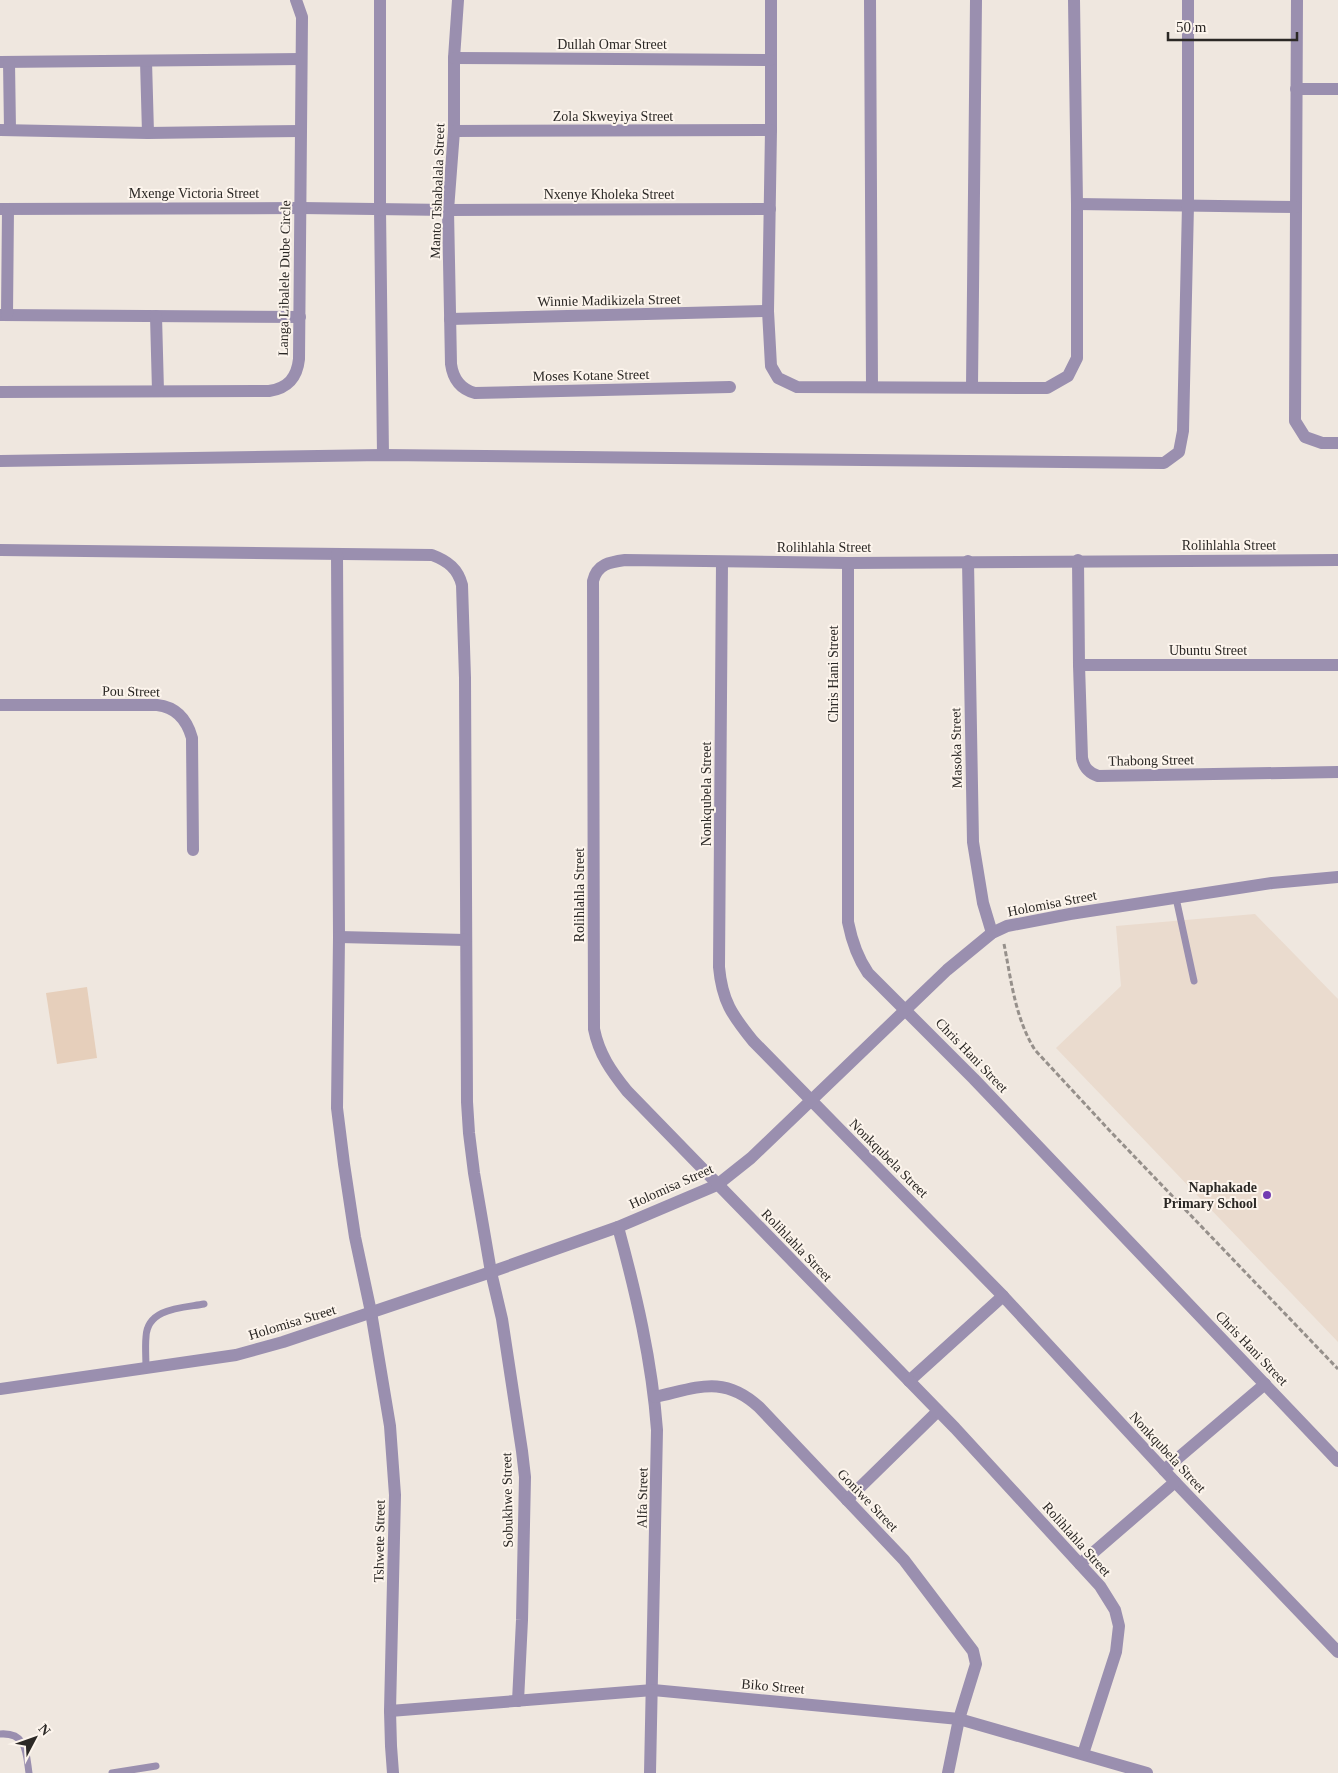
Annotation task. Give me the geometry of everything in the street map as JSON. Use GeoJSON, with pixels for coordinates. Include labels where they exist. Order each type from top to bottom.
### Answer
{"type":"FeatureCollection","features":[{"type":"Feature","properties":{"kind":"street","name":"Langa Libalele Dube Circle"},"geometry":{"type":"LineString","coordinates":[[0,392],[269,391],[284,387],[292,380],[298,366],[300,317],[302,17],[296,0]]}},
{"type":"Feature","properties":{"kind":"street"},"geometry":{"type":"LineString","coordinates":[[380,0],[383,455]]}},
{"type":"Feature","properties":{"kind":"street","name":"Manto Tshabalala Street"},"geometry":{"type":"LineString","coordinates":[[456,381],[451,364],[448,210],[454,131],[454,58],[458,0]]}},
{"type":"Feature","properties":{"kind":"street"},"geometry":{"type":"LineString","coordinates":[[771,0],[768,311],[771,366],[778,378],[798,387],[1047,388],[1068,376],[1077,358],[1074,0]]}},
{"type":"Feature","properties":{"kind":"street"},"geometry":{"type":"LineString","coordinates":[[870,0],[872,387]]}},
{"type":"Feature","properties":{"kind":"street"},"geometry":{"type":"LineString","coordinates":[[972,387],[976,0]]}},
{"type":"Feature","properties":{"kind":"street"},"geometry":{"type":"LineString","coordinates":[[0,461],[383,455],[1164,463],[1180,452],[1184,431],[1188,205],[1188,0]]}},
{"type":"Feature","properties":{"kind":"street"},"geometry":{"type":"LineString","coordinates":[[1297,0],[1295,422],[1304,437],[1322,443],[1338,443]]}},
{"type":"Feature","properties":{"kind":"street","name":"Dullah Omar Street"},"geometry":{"type":"LineString","coordinates":[[454,58],[770,60]]}},
{"type":"Feature","properties":{"kind":"street"},"geometry":{"type":"LineString","coordinates":[[300,131],[148,132],[5,130],[4,62],[301,59]]}},
{"type":"Feature","properties":{"kind":"street"},"geometry":{"type":"LineString","coordinates":[[146,60],[148,132]]}},
{"type":"Feature","properties":{"kind":"street"},"geometry":{"type":"LineString","coordinates":[[1296,89],[1338,89]]}},
{"type":"Feature","properties":{"kind":"street","name":"Zola Skweyiya Street"},"geometry":{"type":"LineString","coordinates":[[454,131],[771,130]]}},
{"type":"Feature","properties":{"kind":"street"},"geometry":{"type":"LineString","coordinates":[[1077,204],[1296,207]]}},
{"type":"Feature","properties":{"kind":"street","name":"Mxenge Victoria Street"},"geometry":{"type":"LineString","coordinates":[[4,209],[301,208],[448,210]]}},
{"type":"Feature","properties":{"kind":"street"},"geometry":{"type":"LineString","coordinates":[[4,209],[4,315],[300,317]]}},
{"type":"Feature","properties":{"kind":"street","name":"Nxenye Kholeka Street"},"geometry":{"type":"LineString","coordinates":[[448,210],[770,209]]}},
{"type":"Feature","properties":{"kind":"street","name":"Winnie Madikizela Street"},"geometry":{"type":"LineString","coordinates":[[450,319],[768,311]]}},
{"type":"Feature","properties":{"kind":"street"},"geometry":{"type":"LineString","coordinates":[[156,316],[158,391]]}},
{"type":"Feature","properties":{"kind":"street","name":"Moses Kotane Street"},"geometry":{"type":"LineString","coordinates":[[456,381],[464,388],[475,392],[730,387]]}},
{"type":"Feature","properties":{"kind":"street","name":"Sobukhwe Street"},"geometry":{"type":"LineString","coordinates":[[0,550],[432,555],[452,566],[460,579],[462,586],[465,678],[469,1133],[491,1272],[502,1319],[522,1451],[524,1478],[522,1620],[518,1701]]}},
{"type":"Feature","properties":{"kind":"street","name":"Tshwete Street"},"geometry":{"type":"LineString","coordinates":[[336,554],[339,937],[338,1119],[355,1237],[371,1312],[390,1426],[394,1479],[390,1711],[393,1773]]}},
{"type":"Feature","properties":{"kind":"street","name":"Rolihlahla Street"},"geometry":{"type":"LineString","coordinates":[[1084,1754],[1116,1652],[1119,1626],[1115,1610],[1100,1586],[938,1411],[626,1091],[597,1045],[594,1029],[593,581],[597,571],[602,566],[606,563],[618,561],[848,563],[1078,560],[1338,560]]}},
{"type":"Feature","properties":{"kind":"street","name":"Thabong Street"},"geometry":{"type":"LineString","coordinates":[[1078,560],[1082,758],[1086,769],[1098,776],[1338,772]]}},
{"type":"Feature","properties":{"kind":"street","name":"Masoka Street"},"geometry":{"type":"LineString","coordinates":[[968,561],[973,842],[983,903],[996,931]]}},
{"type":"Feature","properties":{"kind":"street","name":"Nonkqubela Street"},"geometry":{"type":"LineString","coordinates":[[722,562],[719,966],[721,984],[729,1008],[736,1021],[752,1041],[1003,1296],[1175,1482],[1338,1652]]}},
{"type":"Feature","properties":{"kind":"street","name":"Chris Hani Street"},"geometry":{"type":"LineString","coordinates":[[848,563],[848,922],[852,944],[858,958],[868,973],[906,1009],[1338,1461]]}},
{"type":"Feature","properties":{"kind":"street","name":"Ubuntu Street"},"geometry":{"type":"LineString","coordinates":[[1079,665],[1338,666]]}},
{"type":"Feature","properties":{"kind":"street","name":"Pou Street"},"geometry":{"type":"LineString","coordinates":[[0,706],[157,705],[167,706],[173,710],[186,723],[192,738],[192,850]]}},
{"type":"Feature","properties":{"kind":"street","name":"Holomisa Street"},"geometry":{"type":"LineString","coordinates":[[0,1389],[236,1355],[283,1342],[491,1272],[618,1226],[717,1185],[751,1158],[947,970],[996,931],[1007,926],[1070,914],[1272,883],[1338,877]]}},
{"type":"Feature","properties":{"kind":"street"},"geometry":{"type":"LineString","coordinates":[[339,937],[466,940]]}},
{"type":"Feature","properties":{"kind":"street","name":"Alfa Street"},"geometry":{"type":"LineString","coordinates":[[618,1226],[633,1280],[654,1397],[657,1430],[650,1773]]}},
{"type":"Feature","properties":{"kind":"street"},"geometry":{"type":"LineString","coordinates":[[909,1381],[1003,1296]]}},
{"type":"Feature","properties":{"kind":"street"},"geometry":{"type":"LineString","coordinates":[[1164,1470],[1265,1384]]}},
{"type":"Feature","properties":{"kind":"street","name":"Goniwe Street"},"geometry":{"type":"LineString","coordinates":[[654,1397],[705,1386],[730,1388],[740,1392],[759,1407],[904,1560],[973,1651],[976,1664],[959,1719],[948,1773]]}},
{"type":"Feature","properties":{"kind":"street"},"geometry":{"type":"LineString","coordinates":[[847,1500],[938,1411]]}},
{"type":"Feature","properties":{"kind":"street"},"geometry":{"type":"LineString","coordinates":[[1080,1564],[1175,1482]]}},
{"type":"Feature","properties":{"kind":"street","name":"Biko Street"},"geometry":{"type":"LineString","coordinates":[[390,1711],[653,1690],[959,1719],[1147,1773]]}},
{"type":"Feature","properties":{"kind":"lane"},"geometry":{"type":"LineString","coordinates":[[1176,898],[1194,981]]}},
{"type":"Feature","properties":{"kind":"lane"},"geometry":{"type":"LineString","coordinates":[[146,1368],[146,1337],[149,1324],[154,1318],[167,1311],[204,1304]]}},
{"type":"Feature","properties":{"kind":"lane"},"geometry":{"type":"LineString","coordinates":[[0,1734],[11,1734],[19,1739],[26,1752],[29,1773]]}},
{"type":"Feature","properties":{"kind":"lane"},"geometry":{"type":"LineString","coordinates":[[112,1773],[156,1766]]}},
{"type":"Feature","properties":{"kind":"path"},"geometry":{"type":"LineString","coordinates":[[996,931],[1020,1018],[1026,1035],[1035,1050],[1115,1137],[1338,1369]]}},
{"type":"Feature","properties":{"kind":"shaded area","name":"Naphakade Primary School"},"geometry":{"type":"Polygon","coordinates":[[[1255,914],[1338,999],[1338,1342],[1056,1048],[1121,986],[1116,926],[1255,914]]]}},
{"type":"Feature","properties":{"kind":"shaded area"},"geometry":{"type":"Polygon","coordinates":[[[87,987],[97,1058],[57,1064],[46,993],[87,987]]]}},
{"type":"Feature","properties":{"kind":"place","name":"Naphakade Primary School"},"geometry":{"type":"Point","coordinates":[1267,1195]}}]}
